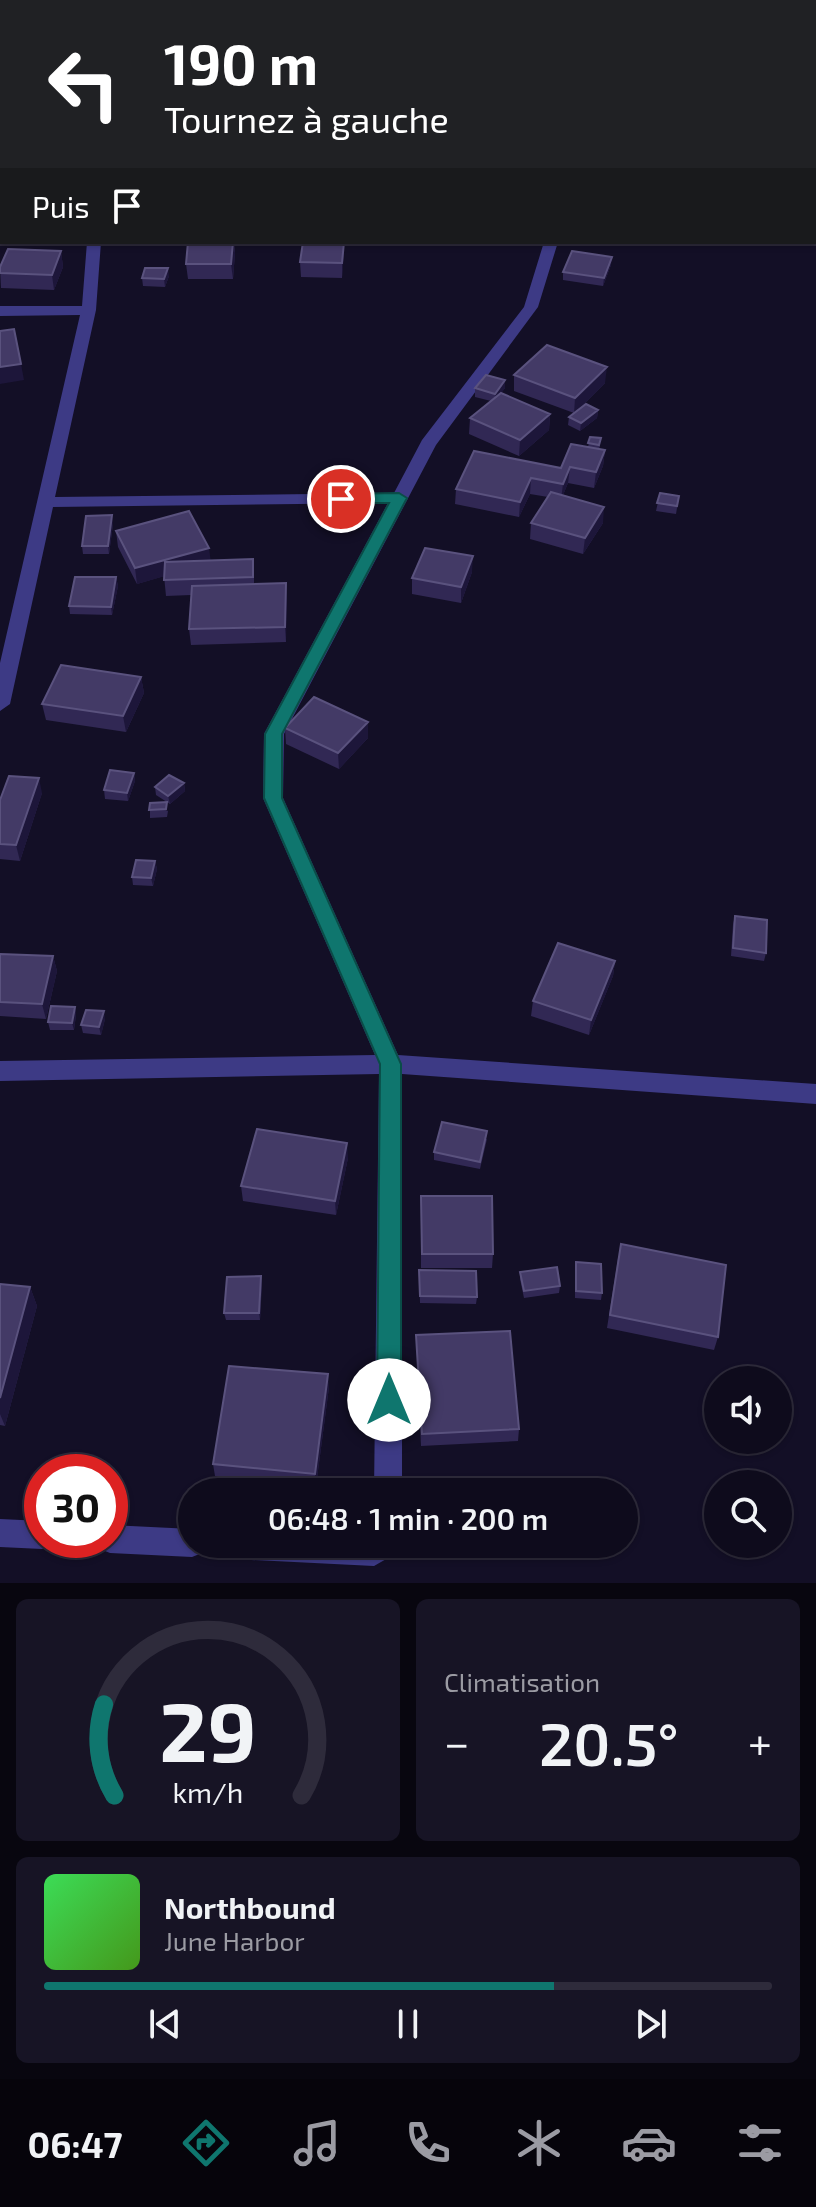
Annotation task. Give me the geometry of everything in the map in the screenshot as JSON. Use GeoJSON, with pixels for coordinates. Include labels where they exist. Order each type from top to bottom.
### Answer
{"type":"FeatureCollection","features":[{"type":"Feature","properties":{"kind":"street"},"geometry":{"type":"LineString","coordinates":[[0,704],[89,310],[94,244]]}},
{"type":"Feature","properties":{"kind":"street"},"geometry":{"type":"LineString","coordinates":[[388,1478],[391,1064],[273,798],[274,734],[428,444],[531,307],[550,244]]}},
{"type":"Feature","properties":{"kind":"street"},"geometry":{"type":"LineString","coordinates":[[0,311],[89,310]]}},
{"type":"Feature","properties":{"kind":"street"},"geometry":{"type":"LineString","coordinates":[[47,502],[399,498]]}},
{"type":"Feature","properties":{"kind":"street"},"geometry":{"type":"LineString","coordinates":[[0,1071],[391,1064],[816,1094]]}},
{"type":"Feature","properties":{"kind":"street"},"geometry":{"type":"LineString","coordinates":[[0,1533],[24,1534]]}},
{"type":"Feature","properties":{"kind":"street"},"geometry":{"type":"LineString","coordinates":[[128,1540],[178,1542]]}},
{"type":"Feature","properties":{"kind":"building"},"geometry":{"type":"Polygon","coordinates":[[[188,244],[233,244],[231,264],[186,264],[188,244]]]}},
{"type":"Feature","properties":{"kind":"building"},"geometry":{"type":"Polygon","coordinates":[[[303,244],[344,244],[342,263],[300,262],[303,244]]]}},
{"type":"Feature","properties":{"kind":"building"},"geometry":{"type":"Polygon","coordinates":[[[8,249],[61,251],[52,275],[0,273],[8,249]]]}},
{"type":"Feature","properties":{"kind":"building"},"geometry":{"type":"Polygon","coordinates":[[[572,251],[612,257],[604,278],[563,272],[572,251]]]}},
{"type":"Feature","properties":{"kind":"building"},"geometry":{"type":"Polygon","coordinates":[[[145,268],[168,268],[164,279],[142,278],[145,268]]]}},
{"type":"Feature","properties":{"kind":"building"},"geometry":{"type":"Polygon","coordinates":[[[14,329],[21,364],[0,367],[0,331],[14,329]]]}},
{"type":"Feature","properties":{"kind":"building"},"geometry":{"type":"Polygon","coordinates":[[[547,345],[607,367],[575,398],[514,375],[547,345]]]}},
{"type":"Feature","properties":{"kind":"building"},"geometry":{"type":"Polygon","coordinates":[[[486,375],[505,380],[495,394],[475,388],[486,375]]]}},
{"type":"Feature","properties":{"kind":"building"},"geometry":{"type":"Polygon","coordinates":[[[501,393],[550,414],[520,440],[470,418],[501,393]]]}},
{"type":"Feature","properties":{"kind":"building"},"geometry":{"type":"Polygon","coordinates":[[[586,404],[598,410],[581,423],[569,417],[586,404]]]}},
{"type":"Feature","properties":{"kind":"building"},"geometry":{"type":"Polygon","coordinates":[[[590,437],[601,438],[599,445],[588,443],[590,437]]]}},
{"type":"Feature","properties":{"kind":"building"},"geometry":{"type":"Polygon","coordinates":[[[571,444],[605,450],[596,472],[570,467],[563,484],[531,478],[520,502],[456,489],[474,451],[561,468],[571,444]]]}},
{"type":"Feature","properties":{"kind":"building"},"geometry":{"type":"Polygon","coordinates":[[[551,492],[604,507],[585,538],[531,523],[551,492]]]}},
{"type":"Feature","properties":{"kind":"building"},"geometry":{"type":"Polygon","coordinates":[[[660,493],[679,496],[677,506],[657,503],[660,493]]]}},
{"type":"Feature","properties":{"kind":"building"},"geometry":{"type":"Polygon","coordinates":[[[189,511],[209,548],[135,568],[116,531],[189,511]]]}},
{"type":"Feature","properties":{"kind":"building"},"geometry":{"type":"Polygon","coordinates":[[[112,515],[108,546],[82,546],[86,516],[112,515]]]}},
{"type":"Feature","properties":{"kind":"building"},"geometry":{"type":"Polygon","coordinates":[[[425,548],[473,556],[461,587],[412,578],[425,548]]]}},
{"type":"Feature","properties":{"kind":"building"},"geometry":{"type":"Polygon","coordinates":[[[253,559],[253,577],[164,580],[165,562],[253,559]]]}},
{"type":"Feature","properties":{"kind":"building"},"geometry":{"type":"Polygon","coordinates":[[[75,577],[116,577],[111,607],[69,606],[75,577]]]}},
{"type":"Feature","properties":{"kind":"building"},"geometry":{"type":"Polygon","coordinates":[[[286,583],[285,627],[189,629],[192,586],[286,583]]]}},
{"type":"Feature","properties":{"kind":"building"},"geometry":{"type":"Polygon","coordinates":[[[61,665],[141,677],[123,716],[42,704],[61,665]]]}},
{"type":"Feature","properties":{"kind":"building"},"geometry":{"type":"Polygon","coordinates":[[[314,697],[368,722],[338,753],[285,728],[314,697]]]}},
{"type":"Feature","properties":{"kind":"building"},"geometry":{"type":"Polygon","coordinates":[[[110,770],[134,773],[127,793],[104,790],[110,770]]]}},
{"type":"Feature","properties":{"kind":"building"},"geometry":{"type":"Polygon","coordinates":[[[169,775],[184,783],[168,796],[155,787],[169,775]]]}},
{"type":"Feature","properties":{"kind":"building"},"geometry":{"type":"Polygon","coordinates":[[[9,776],[39,778],[16,845],[0,844],[0,800],[9,776]]]}},
{"type":"Feature","properties":{"kind":"building"},"geometry":{"type":"Polygon","coordinates":[[[167,802],[166,809],[149,810],[150,803],[167,802]]]}},
{"type":"Feature","properties":{"kind":"building"},"geometry":{"type":"Polygon","coordinates":[[[136,860],[155,861],[151,878],[132,877],[136,860]]]}},
{"type":"Feature","properties":{"kind":"building"},"geometry":{"type":"Polygon","coordinates":[[[735,916],[767,920],[766,953],[733,948],[735,916]]]}},
{"type":"Feature","properties":{"kind":"building"},"geometry":{"type":"Polygon","coordinates":[[[558,943],[615,961],[591,1020],[533,1001],[558,943]]]}},
{"type":"Feature","properties":{"kind":"building"},"geometry":{"type":"Polygon","coordinates":[[[0,954],[53,956],[42,1004],[0,1002],[0,954]]]}},
{"type":"Feature","properties":{"kind":"building"},"geometry":{"type":"Polygon","coordinates":[[[51,1006],[75,1007],[72,1023],[48,1022],[51,1006]]]}},
{"type":"Feature","properties":{"kind":"building"},"geometry":{"type":"Polygon","coordinates":[[[86,1010],[104,1011],[99,1027],[81,1025],[86,1010]]]}},
{"type":"Feature","properties":{"kind":"building"},"geometry":{"type":"Polygon","coordinates":[[[442,1122],[487,1131],[480,1162],[434,1152],[442,1122]]]}},
{"type":"Feature","properties":{"kind":"building"},"geometry":{"type":"Polygon","coordinates":[[[257,1129],[347,1143],[335,1201],[241,1186],[257,1129]]]}},
{"type":"Feature","properties":{"kind":"building"},"geometry":{"type":"Polygon","coordinates":[[[421,1196],[492,1196],[493,1254],[422,1254],[421,1196]]]}},
{"type":"Feature","properties":{"kind":"building"},"geometry":{"type":"Polygon","coordinates":[[[621,1244],[726,1265],[718,1337],[610,1315],[621,1244]]]}},
{"type":"Feature","properties":{"kind":"building"},"geometry":{"type":"Polygon","coordinates":[[[576,1262],[601,1264],[602,1293],[576,1291],[576,1262]]]}},
{"type":"Feature","properties":{"kind":"building"},"geometry":{"type":"Polygon","coordinates":[[[557,1267],[560,1286],[524,1291],[520,1272],[557,1267]]]}},
{"type":"Feature","properties":{"kind":"building"},"geometry":{"type":"Polygon","coordinates":[[[419,1270],[476,1271],[477,1297],[420,1296],[419,1270]]]}},
{"type":"Feature","properties":{"kind":"building"},"geometry":{"type":"Polygon","coordinates":[[[261,1276],[259,1313],[224,1313],[227,1277],[261,1276]]]}},
{"type":"Feature","properties":{"kind":"building"},"geometry":{"type":"Polygon","coordinates":[[[0,1284],[30,1287],[0,1398],[0,1284]]]}},
{"type":"Feature","properties":{"kind":"building"},"geometry":{"type":"Polygon","coordinates":[[[510,1331],[519,1429],[422,1434],[416,1335],[510,1331]]]}},
{"type":"Feature","properties":{"kind":"building"},"geometry":{"type":"Polygon","coordinates":[[[229,1366],[328,1374],[315,1474],[213,1464],[229,1366]]]}},
{"type":"Feature","properties":{"kind":"route"},"geometry":{"type":"LineString","coordinates":[[341,499],[399,498],[274,734],[273,798],[391,1064],[389,1400]]}}]}
